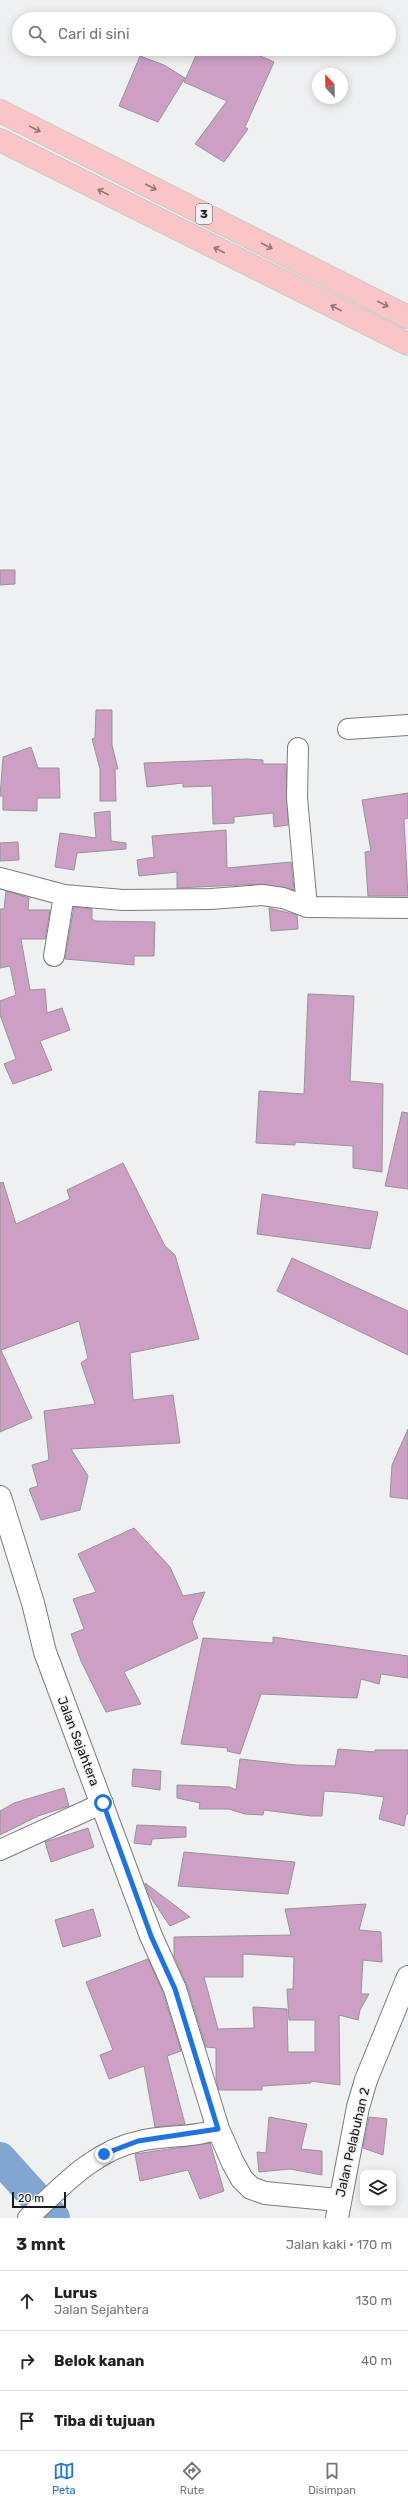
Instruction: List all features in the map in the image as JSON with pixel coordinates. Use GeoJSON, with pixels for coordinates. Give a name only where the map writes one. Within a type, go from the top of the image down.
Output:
{"type":"FeatureCollection","features":[{"type":"Feature","properties":{"kind":"main road","name":"3"},"geometry":{"type":"LineString","coordinates":[[0,111],[408,317]]}},
{"type":"Feature","properties":{"kind":"main road","name":"3"},"geometry":{"type":"LineString","coordinates":[[0,140],[408,344]]}},
{"type":"Feature","properties":{"kind":"street"},"geometry":{"type":"LineString","coordinates":[[348,729],[408,725]]}},
{"type":"Feature","properties":{"kind":"street"},"geometry":{"type":"LineString","coordinates":[[298,748],[297,798],[307,907]]}},
{"type":"Feature","properties":{"kind":"street"},"geometry":{"type":"LineString","coordinates":[[0,878],[64,895],[123,900],[273,895],[307,907],[408,908]]}},
{"type":"Feature","properties":{"kind":"street"},"geometry":{"type":"LineString","coordinates":[[54,956],[64,895]]}},
{"type":"Feature","properties":{"kind":"street","name":"Jalan Sejahtera"},"geometry":{"type":"LineString","coordinates":[[0,1497],[33,1603],[46,1652],[151,1936],[175,1989],[218,2129],[232,2163],[242,2179],[251,2188],[265,2194],[338,2209]]}},
{"type":"Feature","properties":{"kind":"street"},"geometry":{"type":"LineString","coordinates":[[0,1850],[103,1803]]}},
{"type":"Feature","properties":{"kind":"street","name":"Jalan Pelabuhan 2"},"geometry":{"type":"LineString","coordinates":[[338,2209],[364,2087],[408,1977]]}},
{"type":"Feature","properties":{"kind":"street"},"geometry":{"type":"LineString","coordinates":[[28,2218],[76,2173],[104,2154],[138,2141],[218,2129]]}},
{"type":"Feature","properties":{"kind":"building"},"geometry":{"type":"Polygon","coordinates":[[[140,56],[164,65],[185,78],[158,122],[119,106],[140,56]]]}},
{"type":"Feature","properties":{"kind":"building"},"geometry":{"type":"Polygon","coordinates":[[[196,56],[261,56],[274,62],[245,127],[248,129],[224,162],[195,144],[227,101],[184,82],[196,56]]]}},
{"type":"Feature","properties":{"kind":"building"},"geometry":{"type":"Polygon","coordinates":[[[0,570],[15,570],[15,584],[0,585],[0,570]]]}},
{"type":"Feature","properties":{"kind":"building"},"geometry":{"type":"Polygon","coordinates":[[[96,710],[112,710],[112,745],[118,769],[115,769],[116,801],[100,801],[100,769],[92,739],[95,738],[96,710]]]}},
{"type":"Feature","properties":{"kind":"building"},"geometry":{"type":"Polygon","coordinates":[[[31,747],[38,768],[59,768],[60,798],[37,798],[37,811],[3,810],[3,796],[0,796],[3,757],[31,747]]]}},
{"type":"Feature","properties":{"kind":"building"},"geometry":{"type":"Polygon","coordinates":[[[247,759],[263,760],[263,764],[286,764],[288,825],[274,827],[273,813],[234,817],[234,823],[213,824],[212,786],[183,787],[183,783],[147,787],[144,763],[247,759]]]}},
{"type":"Feature","properties":{"kind":"building"},"geometry":{"type":"Polygon","coordinates":[[[408,793],[408,818],[404,819],[408,896],[368,896],[365,852],[371,851],[362,800],[408,793]]]}},
{"type":"Feature","properties":{"kind":"building"},"geometry":{"type":"Polygon","coordinates":[[[110,811],[111,841],[126,843],[126,849],[77,853],[74,870],[55,867],[60,833],[96,838],[94,813],[110,811]]]}},
{"type":"Feature","properties":{"kind":"building"},"geometry":{"type":"Polygon","coordinates":[[[226,830],[227,868],[291,862],[294,890],[261,884],[177,888],[177,872],[139,876],[137,860],[154,857],[152,836],[226,830]]]}},
{"type":"Feature","properties":{"kind":"building"},"geometry":{"type":"Polygon","coordinates":[[[18,842],[19,860],[0,861],[0,843],[18,842]]]}},
{"type":"Feature","properties":{"kind":"building"},"geometry":{"type":"Polygon","coordinates":[[[6,891],[29,898],[28,910],[50,910],[45,939],[21,939],[30,990],[45,989],[47,1013],[62,1008],[70,1030],[40,1041],[52,1070],[13,1084],[4,1064],[16,1059],[0,1015],[0,1001],[16,995],[10,966],[0,968],[0,909],[4,909],[6,891]]]}},
{"type":"Feature","properties":{"kind":"building"},"geometry":{"type":"Polygon","coordinates":[[[74,907],[92,909],[92,919],[95,921],[155,922],[154,956],[134,956],[134,965],[65,959],[74,907]]]}},
{"type":"Feature","properties":{"kind":"building"},"geometry":{"type":"Polygon","coordinates":[[[269,908],[297,915],[298,929],[271,931],[269,908]]]}},
{"type":"Feature","properties":{"kind":"building"},"geometry":{"type":"Polygon","coordinates":[[[308,994],[354,996],[350,1081],[383,1084],[382,1172],[353,1168],[353,1146],[295,1142],[295,1145],[256,1143],[259,1091],[304,1094],[308,994]]]}},
{"type":"Feature","properties":{"kind":"building"},"geometry":{"type":"Polygon","coordinates":[[[402,1112],[408,1113],[408,1189],[385,1186],[402,1112]]]}},
{"type":"Feature","properties":{"kind":"building"},"geometry":{"type":"Polygon","coordinates":[[[123,1163],[165,1246],[175,1255],[199,1339],[130,1353],[133,1400],[173,1395],[180,1443],[71,1449],[88,1476],[80,1510],[41,1520],[29,1489],[38,1486],[32,1465],[49,1460],[44,1411],[95,1404],[81,1363],[88,1358],[79,1321],[1,1350],[32,1418],[0,1432],[0,1183],[3,1182],[16,1224],[70,1199],[67,1190],[123,1163]]]}},
{"type":"Feature","properties":{"kind":"building"},"geometry":{"type":"Polygon","coordinates":[[[262,1194],[378,1212],[370,1249],[257,1234],[262,1194]]]}},
{"type":"Feature","properties":{"kind":"building"},"geometry":{"type":"Polygon","coordinates":[[[292,1258],[408,1311],[408,1355],[277,1291],[292,1258]]]}},
{"type":"Feature","properties":{"kind":"building"},"geometry":{"type":"Polygon","coordinates":[[[408,1429],[408,1499],[390,1497],[392,1465],[408,1429]]]}},
{"type":"Feature","properties":{"kind":"building"},"geometry":{"type":"Polygon","coordinates":[[[134,1528],[170,1567],[183,1596],[205,1592],[192,1622],[198,1638],[124,1672],[141,1704],[106,1712],[81,1661],[71,1634],[84,1629],[73,1599],[96,1592],[78,1554],[134,1528]]]}},
{"type":"Feature","properties":{"kind":"building"},"geometry":{"type":"Polygon","coordinates":[[[273,1637],[408,1656],[408,1678],[381,1674],[379,1684],[361,1679],[357,1698],[261,1694],[240,1754],[227,1751],[228,1748],[181,1744],[203,1638],[273,1643],[273,1637]]]}},
{"type":"Feature","properties":{"kind":"building"},"geometry":{"type":"Polygon","coordinates":[[[338,1749],[375,1752],[375,1750],[408,1750],[408,1814],[406,1814],[404,1826],[379,1819],[384,1797],[353,1793],[324,1791],[322,1816],[264,1810],[263,1815],[245,1814],[229,1809],[199,1809],[200,1803],[177,1798],[177,1785],[230,1787],[236,1790],[240,1759],[296,1765],[335,1766],[338,1749]]]}},
{"type":"Feature","properties":{"kind":"building"},"geometry":{"type":"Polygon","coordinates":[[[133,1769],[161,1771],[160,1790],[132,1786],[133,1769]]]}},
{"type":"Feature","properties":{"kind":"building"},"geometry":{"type":"Polygon","coordinates":[[[64,1788],[69,1806],[38,1816],[0,1835],[0,1811],[14,1803],[64,1788]]]}},
{"type":"Feature","properties":{"kind":"building"},"geometry":{"type":"Polygon","coordinates":[[[137,1825],[186,1827],[186,1837],[152,1839],[151,1845],[134,1843],[137,1825]]]}},
{"type":"Feature","properties":{"kind":"building"},"geometry":{"type":"Polygon","coordinates":[[[88,1828],[94,1847],[51,1862],[45,1842],[88,1828]]]}},
{"type":"Feature","properties":{"kind":"building"},"geometry":{"type":"Polygon","coordinates":[[[184,1852],[295,1862],[288,1894],[178,1886],[184,1852]]]}},
{"type":"Feature","properties":{"kind":"building"},"geometry":{"type":"Polygon","coordinates":[[[145,1883],[190,1917],[170,1926],[149,1895],[145,1883]]]}},
{"type":"Feature","properties":{"kind":"building"},"geometry":{"type":"Polygon","coordinates":[[[366,1904],[359,1930],[381,1932],[382,1962],[363,1960],[361,1994],[369,1994],[360,2010],[358,2020],[339,2015],[340,2085],[311,2081],[311,2083],[262,2086],[262,2090],[219,2090],[216,2079],[216,2048],[206,2047],[187,1985],[174,1956],[174,1937],[291,1935],[285,1909],[366,1904]],[[243,1954],[243,1977],[204,1977],[218,2029],[254,2028],[253,2007],[287,2009],[288,2052],[315,2052],[315,2020],[289,2020],[287,1989],[293,1989],[294,1957],[243,1954]]]}},
{"type":"Feature","properties":{"kind":"building"},"geometry":{"type":"Polygon","coordinates":[[[93,1909],[101,1936],[63,1947],[55,1920],[93,1909]]]}},
{"type":"Feature","properties":{"kind":"building"},"geometry":{"type":"Polygon","coordinates":[[[148,1959],[163,1993],[181,2051],[167,2056],[185,2124],[155,2127],[144,2066],[109,2079],[100,2055],[113,2050],[86,1982],[148,1959]]]}},
{"type":"Feature","properties":{"kind":"building"},"geometry":{"type":"Polygon","coordinates":[[[269,2117],[307,2124],[301,2149],[322,2151],[322,2175],[290,2169],[259,2172],[257,2152],[266,2153],[269,2117]]]}},
{"type":"Feature","properties":{"kind":"building"},"geometry":{"type":"Polygon","coordinates":[[[369,2117],[387,2119],[383,2155],[363,2148],[369,2117]]]}},
{"type":"Feature","properties":{"kind":"building"},"geometry":{"type":"Polygon","coordinates":[[[210,2143],[224,2191],[200,2199],[188,2170],[140,2181],[135,2154],[210,2143]]]}},
{"type":"Feature","properties":{"kind":"waterway"},"geometry":{"type":"LineString","coordinates":[[0,2158],[54,2218]]}},
{"type":"Feature","properties":{"kind":"route"},"geometry":{"type":"LineString","coordinates":[[103,1803],[151,1936],[175,1989],[218,2129],[211,2132],[138,2141],[104,2154]]}}]}
